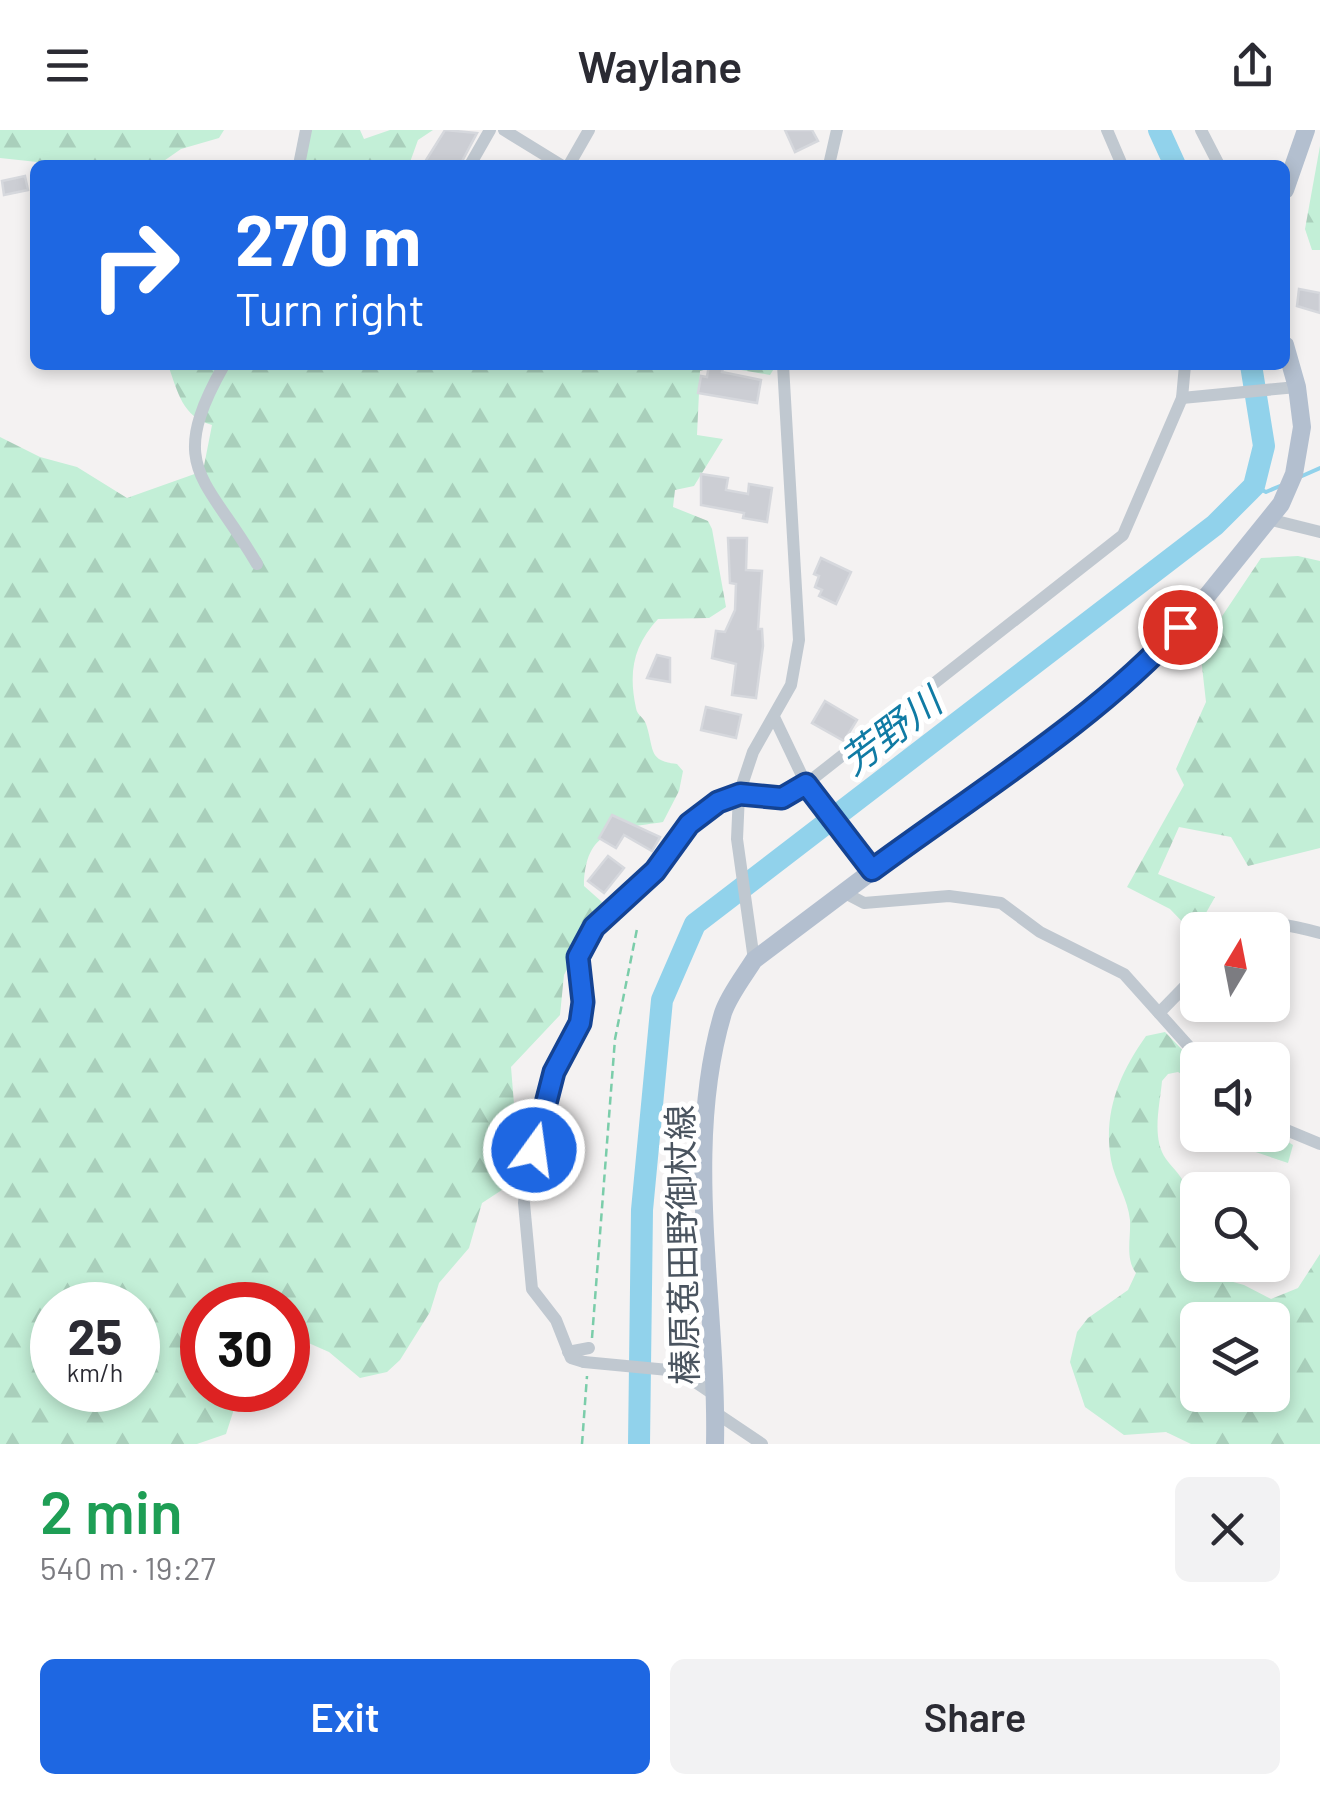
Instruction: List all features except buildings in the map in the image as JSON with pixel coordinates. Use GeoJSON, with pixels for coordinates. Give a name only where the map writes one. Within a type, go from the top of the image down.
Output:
{"type":"FeatureCollection","features":[{"type":"Feature","properties":{"kind":"main road"},"geometry":{"type":"LineString","coordinates":[[1290,176],[1306,130]]}},
{"type":"Feature","properties":{"kind":"main road","name":"榛原菟田野御杖線"},"geometry":{"type":"LineString","coordinates":[[715,1444],[706,1176],[708,1110],[724,1009],[754,956],[1158,652],[1280,504],[1300,453],[1288,370]]}},
{"type":"Feature","properties":{"kind":"street"},"geometry":{"type":"LineString","coordinates":[[300,160],[306,130]]}},
{"type":"Feature","properties":{"kind":"street"},"geometry":{"type":"LineString","coordinates":[[473,160],[490,130]]}},
{"type":"Feature","properties":{"kind":"street"},"geometry":{"type":"LineString","coordinates":[[504,130],[556,160]]}},
{"type":"Feature","properties":{"kind":"street"},"geometry":{"type":"LineString","coordinates":[[568,160],[589,130]]}},
{"type":"Feature","properties":{"kind":"street"},"geometry":{"type":"LineString","coordinates":[[831,160],[837,130]]}},
{"type":"Feature","properties":{"kind":"street"},"geometry":{"type":"LineString","coordinates":[[1107,130],[1120,160]]}},
{"type":"Feature","properties":{"kind":"street"},"geometry":{"type":"LineString","coordinates":[[1201,130],[1216,160]]}},
{"type":"Feature","properties":{"kind":"street"},"geometry":{"type":"LineString","coordinates":[[221,370],[202,408],[192,452],[202,482],[257,564]]}},
{"type":"Feature","properties":{"kind":"street"},"geometry":{"type":"LineString","coordinates":[[754,956],[737,839],[740,794],[754,752],[791,685],[799,640],[785,370]]}},
{"type":"Feature","properties":{"kind":"street"},"geometry":{"type":"LineString","coordinates":[[762,1444],[678,1372],[572,1358],[556,1320],[532,1288],[524,1203],[527,1171],[554,1072],[580,1023],[583,1002],[578,957],[594,927],[655,871],[681,832],[718,802],[740,794],[782,798],[811,789],[1123,536],[1182,398],[1185,370]]}},
{"type":"Feature","properties":{"kind":"street"},"geometry":{"type":"LineString","coordinates":[[1182,398],[1291,389]]}},
{"type":"Feature","properties":{"kind":"street"},"geometry":{"type":"LineString","coordinates":[[1268,519],[1320,532]]}},
{"type":"Feature","properties":{"kind":"street"},"geometry":{"type":"LineString","coordinates":[[775,718],[811,789],[869,866]]}},
{"type":"Feature","properties":{"kind":"street"},"geometry":{"type":"LineString","coordinates":[[842,892],[864,903],[949,896],[1002,903],[1040,932],[1124,974],[1185,1042]]}},
{"type":"Feature","properties":{"kind":"street"},"geometry":{"type":"LineString","coordinates":[[1290,926],[1320,933]]}},
{"type":"Feature","properties":{"kind":"street"},"geometry":{"type":"LineString","coordinates":[[1159,1013],[1180,991]]}},
{"type":"Feature","properties":{"kind":"street"},"geometry":{"type":"LineString","coordinates":[[1290,1132],[1320,1144]]}},
{"type":"Feature","properties":{"kind":"street"},"geometry":{"type":"LineString","coordinates":[[568,1352],[589,1348]]}},
{"type":"Feature","properties":{"kind":"path"},"geometry":{"type":"LineString","coordinates":[[582,1444],[615,1039],[637,930]]}},
{"type":"Feature","properties":{"kind":"green space"},"geometry":{"type":"Polygon","coordinates":[[[0,130],[224,130],[219,138],[181,149],[165,160],[0,158],[0,130]]]}},
{"type":"Feature","properties":{"kind":"green space"},"geometry":{"type":"Polygon","coordinates":[[[308,130],[360,130],[364,139],[390,130],[433,130],[418,140],[411,160],[302,160],[308,130]]]}},
{"type":"Feature","properties":{"kind":"green space"},"geometry":{"type":"Polygon","coordinates":[[[1320,146],[1320,250],[1312,250],[1305,229],[1320,146]]]}},
{"type":"Feature","properties":{"kind":"green space"},"geometry":{"type":"Polygon","coordinates":[[[170,370],[704,370],[700,371],[697,435],[723,439],[694,486],[675,490],[673,507],[708,521],[726,607],[709,618],[658,619],[638,649],[633,670],[637,711],[646,724],[657,757],[677,764],[683,771],[679,791],[663,822],[618,830],[597,843],[590,853],[584,886],[602,902],[564,975],[560,1015],[511,1067],[514,1104],[508,1186],[482,1203],[469,1248],[439,1283],[430,1312],[400,1360],[387,1372],[360,1378],[329,1352],[310,1344],[310,1282],[180,1282],[180,1412],[233,1412],[226,1434],[197,1444],[0,1444],[0,437],[40,457],[77,467],[127,498],[203,471],[212,425],[188,410],[170,370]]]}},
{"type":"Feature","properties":{"kind":"green space"},"geometry":{"type":"Polygon","coordinates":[[[741,370],[773,370],[770,375],[741,370]]]}},
{"type":"Feature","properties":{"kind":"green space"},"geometry":{"type":"Polygon","coordinates":[[[1298,556],[1320,561],[1320,848],[1248,866],[1231,837],[1179,827],[1158,874],[1215,897],[1206,912],[1180,912],[1180,919],[1170,909],[1127,887],[1184,785],[1176,769],[1206,702],[1200,649],[1261,558],[1298,556]]]}},
{"type":"Feature","properties":{"kind":"green space"},"geometry":{"type":"Polygon","coordinates":[[[1165,1032],[1180,1047],[1180,1073],[1168,1074],[1162,1081],[1158,1121],[1161,1151],[1180,1177],[1180,1282],[1233,1282],[1271,1299],[1298,1288],[1320,1254],[1320,1444],[1191,1444],[1166,1432],[1124,1435],[1085,1407],[1070,1362],[1077,1332],[1088,1318],[1128,1290],[1136,1273],[1130,1255],[1129,1212],[1115,1175],[1109,1143],[1111,1110],[1128,1065],[1146,1036],[1165,1032]]]}},
{"type":"Feature","properties":{"kind":"green space"},"geometry":{"type":"Polygon","coordinates":[[[1290,1143],[1293,1145],[1288,1163],[1256,1152],[1290,1152],[1290,1143]]]}},
{"type":"Feature","properties":{"kind":"waterway","name":"芳野川"},"geometry":{"type":"LineString","coordinates":[[1159,130],[1173,160]]}},
{"type":"Feature","properties":{"kind":"waterway","name":"芳野川"},"geometry":{"type":"LineString","coordinates":[[639,1444],[642,1210],[662,1000],[695,924],[1215,525],[1254,486],[1264,446],[1252,370]]}},
{"type":"Feature","properties":{"kind":"waterway"},"geometry":{"type":"LineString","coordinates":[[1302,476],[1320,468]]}},
{"type":"Feature","properties":{"kind":"waterway"},"geometry":{"type":"LineString","coordinates":[[1254,486],[1266,492],[1280,486]]}},
{"type":"Feature","properties":{"kind":"route"},"geometry":{"type":"LineString","coordinates":[[534,1150],[554,1072],[580,1023],[583,1002],[578,957],[582,945],[594,927],[655,871],[673,840],[689,824],[718,802],[740,794],[782,798],[806,784],[872,870],[1074,720],[1158,652],[1180,627]]}}]}
